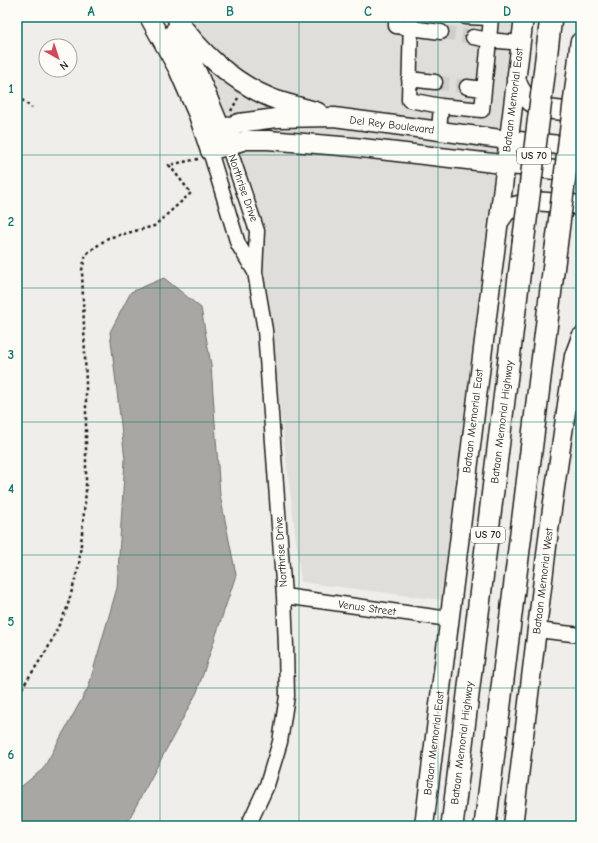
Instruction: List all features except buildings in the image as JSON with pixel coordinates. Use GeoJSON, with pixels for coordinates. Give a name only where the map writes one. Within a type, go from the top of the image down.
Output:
{"type":"FeatureCollection","features":[{"type":"Feature","properties":{"kind":"highway","name":"Bataan Memorial Highway"},"geometry":{"type":"LineString","coordinates":[[452,826],[551,17]]}},
{"type":"Feature","properties":{"kind":"highway","name":"US 70"},"geometry":{"type":"LineString","coordinates":[[485,826],[581,43]]}},
{"type":"Feature","properties":{"kind":"main road"},"geometry":{"type":"LineString","coordinates":[[149,17],[178,70],[198,115],[209,147]]}},
{"type":"Feature","properties":{"kind":"main road"},"geometry":{"type":"LineString","coordinates":[[170,17],[198,74],[225,137]]}},
{"type":"Feature","properties":{"kind":"main road"},"geometry":{"type":"LineString","coordinates":[[176,17],[185,32],[210,58],[237,80],[271,98],[334,117]]}},
{"type":"Feature","properties":{"kind":"main road","name":"Bataan Memorial East"},"geometry":{"type":"LineString","coordinates":[[424,826],[524,17]]}},
{"type":"Feature","properties":{"kind":"main road"},"geometry":{"type":"LineString","coordinates":[[516,79],[524,96],[536,106],[581,112]]}},
{"type":"Feature","properties":{"kind":"main road","name":"Del Rey Boulevard"},"geometry":{"type":"LineString","coordinates":[[209,147],[225,137],[239,123],[276,118],[334,117],[508,140],[581,147]]}},
{"type":"Feature","properties":{"kind":"main road"},"geometry":{"type":"LineString","coordinates":[[354,147],[360,120]]}},
{"type":"Feature","properties":{"kind":"main road","name":"Del Rey Boulevard"},"geometry":{"type":"LineString","coordinates":[[225,137],[246,140],[268,140],[354,147],[581,173]]}},
{"type":"Feature","properties":{"kind":"main road"},"geometry":{"type":"LineString","coordinates":[[499,222],[506,212],[515,206],[534,201],[573,204],[581,208]]}},
{"type":"Feature","properties":{"kind":"main road","name":"Bataan Memorial West"},"geometry":{"type":"LineString","coordinates":[[513,826],[549,530],[574,356],[581,337]]}},
{"type":"Feature","properties":{"kind":"street"},"geometry":{"type":"LineString","coordinates":[[396,17],[396,26],[411,22],[441,32]]}},
{"type":"Feature","properties":{"kind":"street"},"geometry":{"type":"LineString","coordinates":[[411,22],[409,100],[441,106],[482,110],[492,18],[466,17]]}},
{"type":"Feature","properties":{"kind":"street"},"geometry":{"type":"LineString","coordinates":[[473,37],[521,43]]}},
{"type":"Feature","properties":{"kind":"street"},"geometry":{"type":"LineString","coordinates":[[410,79],[435,82]]}},
{"type":"Feature","properties":{"kind":"street"},"geometry":{"type":"LineString","coordinates":[[467,86],[484,89]]}},
{"type":"Feature","properties":{"kind":"street"},"geometry":{"type":"LineString","coordinates":[[439,131],[441,106]]}},
{"type":"Feature","properties":{"kind":"street","name":"Northrise Drive"},"geometry":{"type":"LineString","coordinates":[[225,137],[257,231],[255,272],[264,330],[284,596],[287,696],[280,742],[267,785],[248,826]]}},
{"type":"Feature","properties":{"kind":"street","name":"Northrise Drive"},"geometry":{"type":"LineString","coordinates":[[209,147],[238,244],[255,272]]}},
{"type":"Feature","properties":{"kind":"street","name":"Venus Street"},"geometry":{"type":"LineString","coordinates":[[284,596],[450,619]]}},
{"type":"Feature","properties":{"kind":"street"},"geometry":{"type":"LineString","coordinates":[[538,630],[581,635]]}},
{"type":"Feature","properties":{"kind":"path"},"geometry":{"type":"LineString","coordinates":[[230,111],[240,94]]}},
{"type":"Feature","properties":{"kind":"path"},"geometry":{"type":"LineString","coordinates":[[17,96],[32,108]]}},
{"type":"Feature","properties":{"kind":"path"},"geometry":{"type":"LineString","coordinates":[[17,692],[22,688],[48,648],[67,608],[79,565],[86,491],[86,384],[82,270],[86,254],[108,238],[154,226],[191,193],[169,165],[209,147]]}},
{"type":"Feature","properties":{"kind":"shaded area"},"geometry":{"type":"Polygon","coordinates":[[[175,17],[513,17],[441,600],[301,582],[254,191],[175,17]]]}},
{"type":"Feature","properties":{"kind":"shaded area"},"geometry":{"type":"Polygon","coordinates":[[[164,278],[201,308],[211,365],[220,495],[236,575],[197,692],[129,819],[120,826],[17,826],[17,790],[43,769],[88,688],[117,588],[125,459],[110,332],[131,292],[164,278]]]}},
{"type":"Feature","properties":{"kind":"tunnel"},"geometry":{"type":"LineString","coordinates":[[441,32],[473,37]]}},
{"type":"Feature","properties":{"kind":"tunnel"},"geometry":{"type":"LineString","coordinates":[[435,82],[467,87]]}}]}
